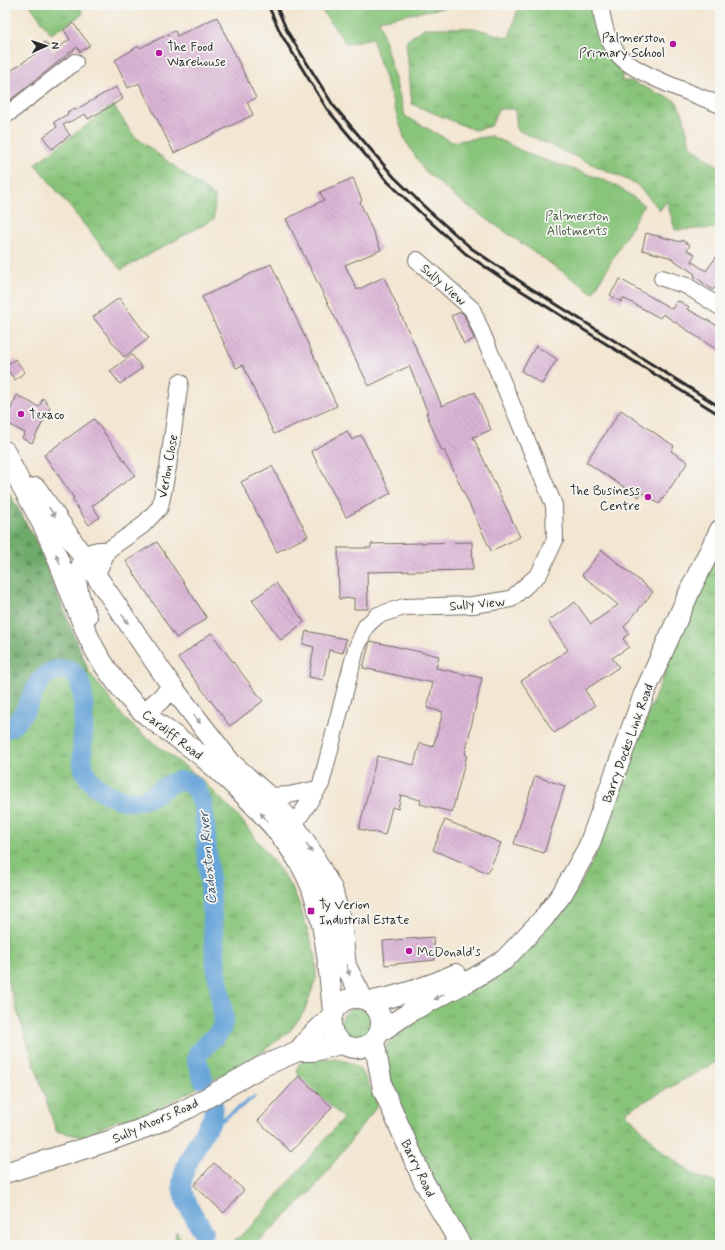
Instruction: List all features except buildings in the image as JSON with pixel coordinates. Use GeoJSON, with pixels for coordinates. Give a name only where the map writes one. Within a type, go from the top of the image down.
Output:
{"type":"FeatureCollection","features":[{"type":"Feature","properties":{"kind":"main road","name":"Cardiff Road"},"geometry":{"type":"LineString","coordinates":[[5,446],[20,464],[173,688],[231,763],[268,796],[294,824],[332,888],[341,922],[346,966],[366,1000]]}},
{"type":"Feature","properties":{"kind":"main road","name":"Cardiff Road"},"geometry":{"type":"LineString","coordinates":[[5,451],[12,468],[34,506],[50,539],[92,646],[116,681],[145,713],[203,757],[231,782],[267,820],[296,858],[311,886],[318,910],[327,956],[333,1014]]}},
{"type":"Feature","properties":{"kind":"main road","name":"Barry Docks Link Road"},"geometry":{"type":"LineString","coordinates":[[377,1036],[413,1010],[493,968],[504,960],[517,944],[532,932],[558,899],[588,848],[644,694],[693,584],[720,530]]}},
{"type":"Feature","properties":{"kind":"main road"},"geometry":{"type":"LineString","coordinates":[[145,713],[173,688]]}},
{"type":"Feature","properties":{"kind":"main road","name":"Barry Docks Link Road"},"geometry":{"type":"LineString","coordinates":[[366,1000],[406,993],[433,984],[468,968],[497,951],[517,944]]}},
{"type":"Feature","properties":{"kind":"main road"},"geometry":{"type":"LineString","coordinates":[[345,1000],[366,1000],[378,1011],[381,1018],[377,1036],[365,1047],[347,1046],[332,1032],[333,1014],[345,1000]]}},
{"type":"Feature","properties":{"kind":"main road","name":"Sully Moors Road"},"geometry":{"type":"LineString","coordinates":[[5,1173],[109,1141],[152,1125],[189,1108],[248,1074],[298,1051],[333,1014]]}},
{"type":"Feature","properties":{"kind":"main road","name":"Barry Road"},"geometry":{"type":"LineString","coordinates":[[377,1036],[383,1089]]}},
{"type":"Feature","properties":{"kind":"main road","name":"Sully Moors Road"},"geometry":{"type":"LineString","coordinates":[[298,1051],[314,1051],[347,1046]]}},
{"type":"Feature","properties":{"kind":"main road","name":"Barry Road"},"geometry":{"type":"LineString","coordinates":[[347,1046],[383,1089],[424,1182],[460,1245]]}},
{"type":"Feature","properties":{"kind":"street"},"geometry":{"type":"LineString","coordinates":[[601,5],[602,17],[608,38],[618,56],[639,70],[720,105]]}},
{"type":"Feature","properties":{"kind":"street"},"geometry":{"type":"LineString","coordinates":[[5,116],[75,62]]}},
{"type":"Feature","properties":{"kind":"street","name":"Sully View"},"geometry":{"type":"LineString","coordinates":[[286,844],[288,832],[321,784],[356,649],[366,626],[378,615],[404,607],[473,605],[512,599],[539,574],[555,540],[554,505],[472,309],[417,260]]}},
{"type":"Feature","properties":{"kind":"street"},"geometry":{"type":"LineString","coordinates":[[662,278],[687,286],[720,307]]}},
{"type":"Feature","properties":{"kind":"street","name":"Verlon Close"},"geometry":{"type":"LineString","coordinates":[[83,557],[97,549],[108,550],[142,526],[160,507],[180,382]]}},
{"type":"Feature","properties":{"kind":"street"},"geometry":{"type":"LineString","coordinates":[[96,576],[108,550]]}},
{"type":"Feature","properties":{"kind":"street"},"geometry":{"type":"LineString","coordinates":[[83,557],[77,572],[79,582],[88,613],[107,653],[116,681]]}},
{"type":"Feature","properties":{"kind":"street"},"geometry":{"type":"LineString","coordinates":[[268,796],[289,795],[317,789]]}},
{"type":"Feature","properties":{"kind":"green space"},"geometry":{"type":"Polygon","coordinates":[[[30,5],[79,5],[83,14],[51,34],[30,5]]]}},
{"type":"Feature","properties":{"kind":"green space","name":"Palmerston Allotments"},"geometry":{"type":"Polygon","coordinates":[[[318,5],[458,5],[379,20],[405,116],[452,142],[491,136],[535,157],[596,177],[619,187],[644,205],[593,293],[458,199],[424,170],[405,140],[372,38],[346,44],[318,5]]]}},
{"type":"Feature","properties":{"kind":"green space"},"geometry":{"type":"Polygon","coordinates":[[[519,5],[594,5],[597,26],[602,41],[610,54],[624,70],[621,81],[630,81],[676,101],[683,115],[690,145],[707,159],[720,167],[720,228],[675,230],[667,201],[660,210],[636,184],[517,130],[515,109],[499,109],[491,126],[474,130],[412,104],[406,41],[424,28],[474,28],[509,38],[519,5]]]}},
{"type":"Feature","properties":{"kind":"green space"},"geometry":{"type":"Polygon","coordinates":[[[113,105],[134,136],[215,197],[214,219],[121,270],[35,164],[113,105]]]}},
{"type":"Feature","properties":{"kind":"green space"},"geometry":{"type":"Polygon","coordinates":[[[5,485],[36,541],[89,672],[61,669],[48,674],[41,680],[21,716],[14,724],[5,729],[5,485]]]}},
{"type":"Feature","properties":{"kind":"green space"},"geometry":{"type":"Polygon","coordinates":[[[720,547],[720,1060],[625,1112],[665,1154],[699,1177],[720,1184],[720,1245],[468,1245],[430,1181],[387,1075],[385,1050],[390,1039],[395,1034],[556,918],[579,887],[597,852],[644,724],[688,615],[720,547]]]}},
{"type":"Feature","properties":{"kind":"green space"},"geometry":{"type":"Polygon","coordinates":[[[57,670],[89,672],[125,719],[147,738],[199,777],[239,817],[286,878],[297,898],[316,957],[316,979],[304,1012],[291,1030],[250,1061],[145,1115],[116,1121],[82,1137],[56,1131],[5,973],[5,729],[14,724],[21,717],[39,683],[57,670]]]}},
{"type":"Feature","properties":{"kind":"green space"},"geometry":{"type":"Polygon","coordinates":[[[357,1008],[366,1011],[370,1015],[373,1024],[370,1033],[366,1037],[357,1040],[348,1037],[344,1033],[341,1024],[344,1015],[348,1011],[357,1008]]]}},
{"type":"Feature","properties":{"kind":"green space"},"geometry":{"type":"Polygon","coordinates":[[[316,1058],[342,1060],[358,1067],[363,1073],[378,1105],[312,1191],[255,1245],[229,1245],[251,1227],[343,1118],[299,1076],[298,1068],[301,1062],[316,1058]]]}},
{"type":"Feature","properties":{"kind":"green space"},"geometry":{"type":"Polygon","coordinates":[[[176,1231],[184,1245],[175,1245],[176,1231]]]}},
{"type":"Feature","properties":{"kind":"waterway","name":"Cadoxton River"},"geometry":{"type":"LineString","coordinates":[[5,729],[14,724],[21,716],[41,680],[48,674],[57,670],[70,671],[78,679],[82,692],[84,709],[82,758],[84,769],[86,774],[96,786],[114,797],[130,801],[147,798],[170,784],[178,781],[190,783],[198,792],[204,812],[216,965],[224,1020],[221,1030],[198,1053],[197,1061],[203,1079]]}},
{"type":"Feature","properties":{"kind":"waterway"},"geometry":{"type":"LineString","coordinates":[[204,1133],[254,1097]]}},
{"type":"Feature","properties":{"kind":"waterway","name":"Cadoxton River"},"geometry":{"type":"LineString","coordinates":[[204,1232],[187,1203],[183,1192],[182,1182],[184,1172],[189,1161],[212,1119],[213,1104]]}},
{"type":"Feature","properties":{"kind":"railway"},"geometry":{"type":"LineString","coordinates":[[268,5],[281,34],[327,109],[388,182],[425,217],[466,254],[520,290],[720,415]]}},
{"type":"Feature","properties":{"kind":"railway"},"geometry":{"type":"LineString","coordinates":[[276,5],[287,31],[333,105],[394,177],[428,210],[471,248],[524,284],[720,407]]}},
{"type":"Feature","properties":{"kind":"place","name":"Palmerston Primary School"},"geometry":{"type":"Point","coordinates":[673,44]}},
{"type":"Feature","properties":{"kind":"place","name":"The Food Warehouse"},"geometry":{"type":"Point","coordinates":[159,53]}},
{"type":"Feature","properties":{"kind":"place","name":"Texaco"},"geometry":{"type":"Point","coordinates":[21,414]}},
{"type":"Feature","properties":{"kind":"place","name":"The Business Centre"},"geometry":{"type":"Point","coordinates":[648,497]}},
{"type":"Feature","properties":{"kind":"place","name":"Ty Verion Industrial Estate"},"geometry":{"type":"Point","coordinates":[311,911]}},
{"type":"Feature","properties":{"kind":"place","name":"McDonald's"},"geometry":{"type":"Point","coordinates":[409,951]}}]}
